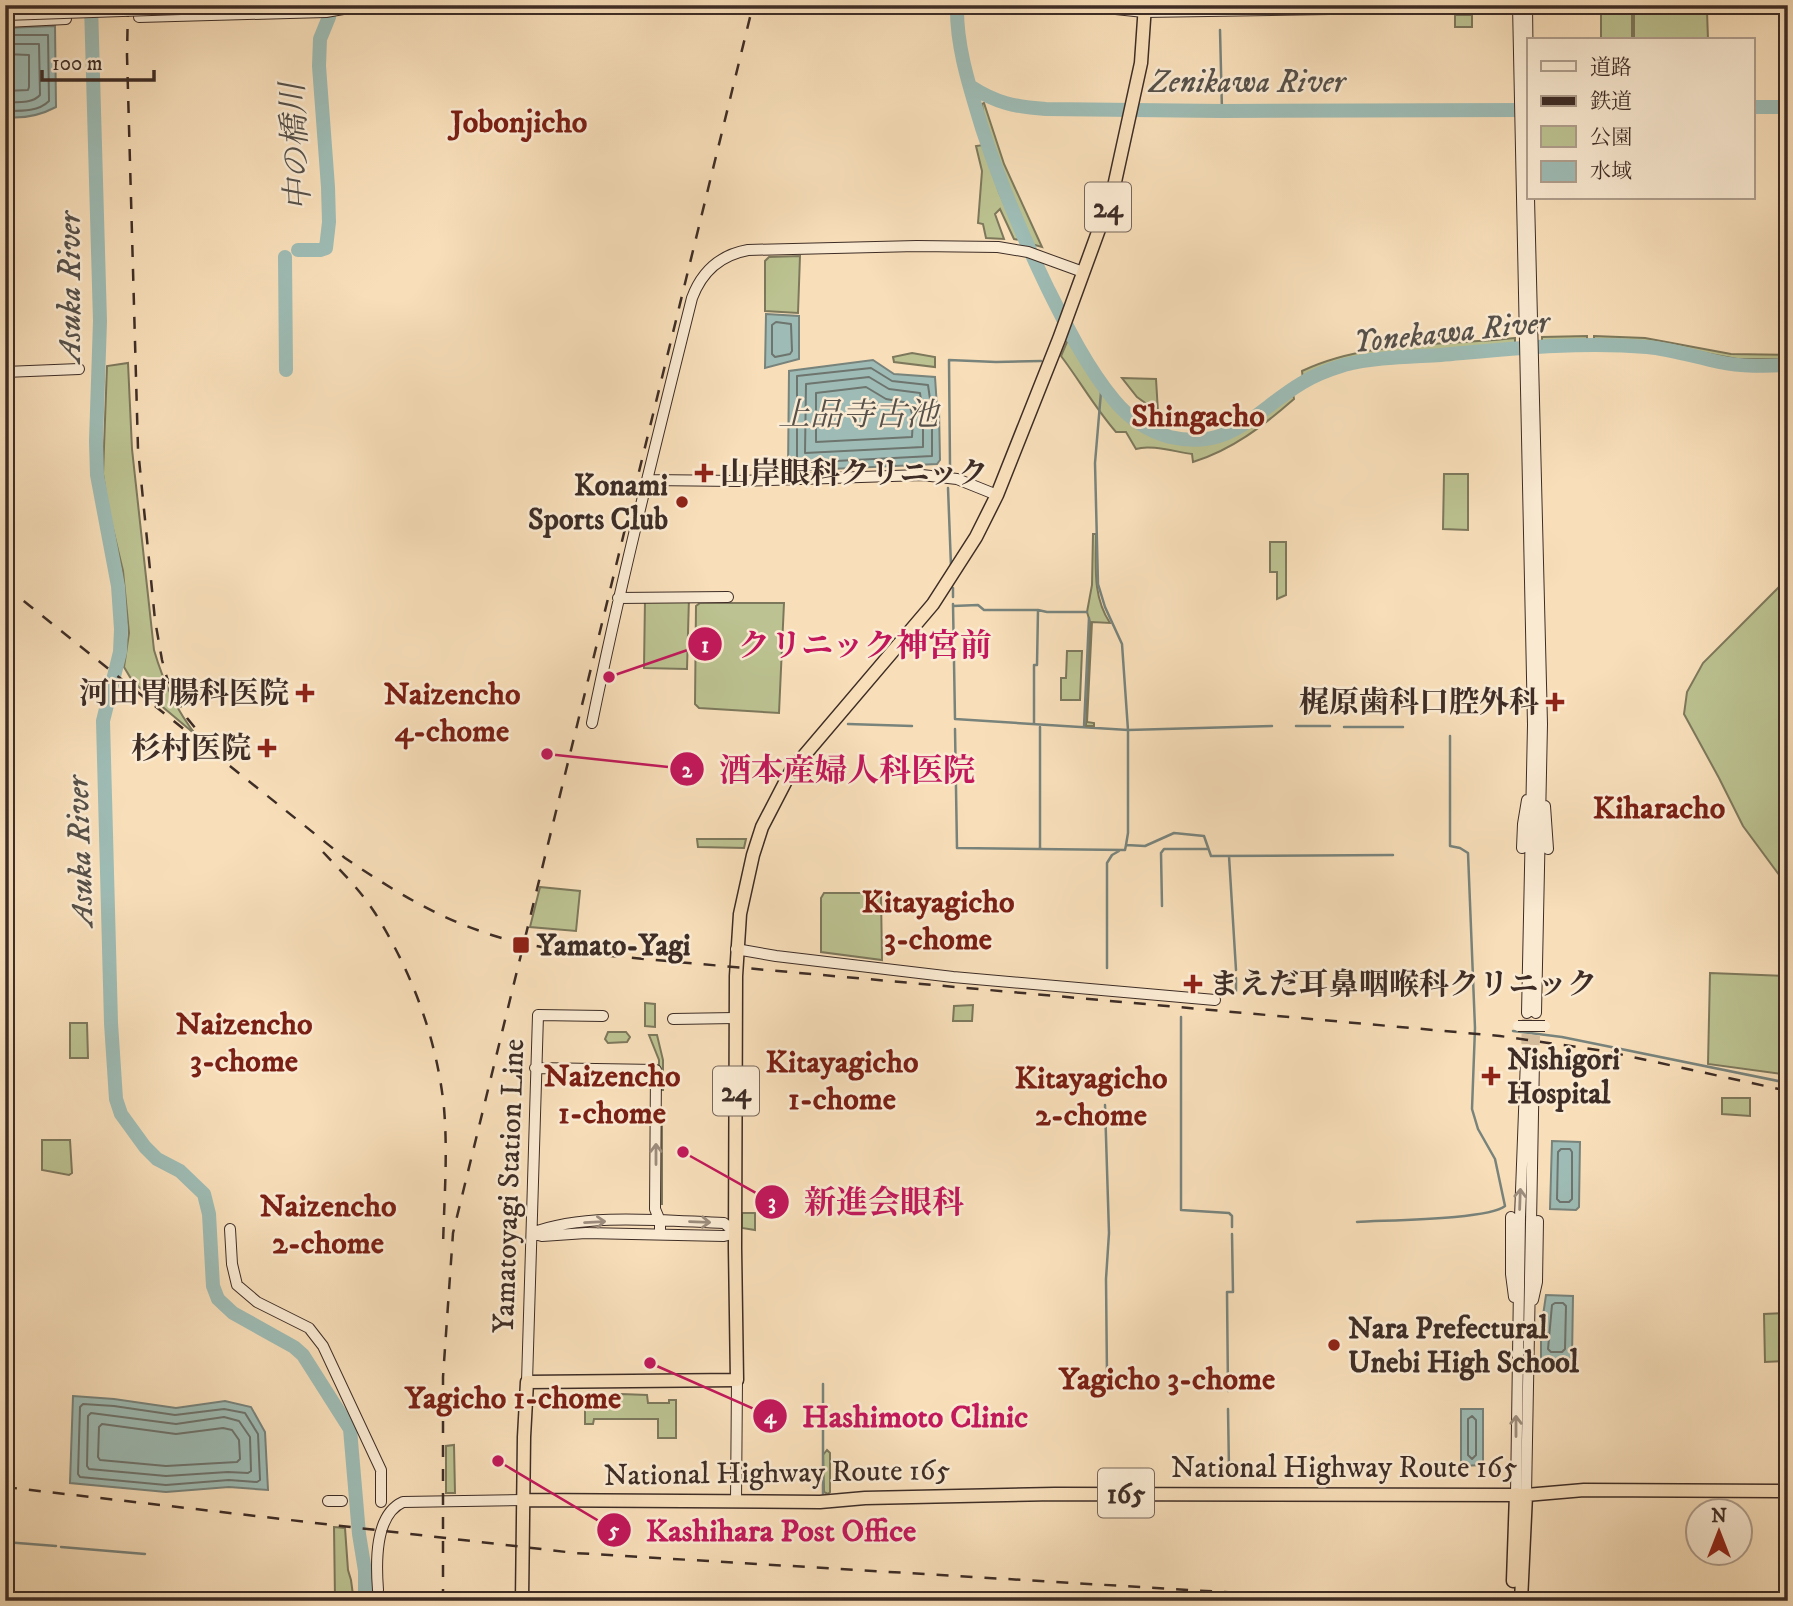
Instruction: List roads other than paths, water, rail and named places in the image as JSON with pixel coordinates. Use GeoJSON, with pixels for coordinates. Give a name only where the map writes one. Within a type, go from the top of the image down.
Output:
{"type":"FeatureCollection","features":[{"type":"Feature","properties":{"kind":"highway","name":"24"},"geometry":{"type":"LineString","coordinates":[[737,1380],[736,949],[740,914],[753,855],[777,794],[809,747],[933,604],[976,537],[997,495],[1059,340],[1113,191],[1141,63],[1144,8]]}},
{"type":"Feature","properties":{"kind":"highway"},"geometry":{"type":"LineString","coordinates":[[522,1601],[527,1382],[737,1380]]}},
{"type":"Feature","properties":{"kind":"highway","name":"National Highway Route 165"},"geometry":{"type":"LineString","coordinates":[[523,1500],[820,1502],[865,1498],[1055,1493],[1521,1494],[1584,1490],[1788,1491]]}},
{"type":"Feature","properties":{"kind":"highway"},"geometry":{"type":"LineString","coordinates":[[1513,1601],[1521,1494]]}},
{"type":"Feature","properties":{"kind":"highway"},"geometry":{"type":"LineString","coordinates":[[1521,1494],[1525,1549],[1521,1601]]}},
{"type":"Feature","properties":{"kind":"street"},"geometry":{"type":"LineString","coordinates":[[5,6],[18,5]]}},
{"type":"Feature","properties":{"kind":"street"},"geometry":{"type":"LineString","coordinates":[[5,15],[314,5]]}},
{"type":"Feature","properties":{"kind":"street"},"geometry":{"type":"LineString","coordinates":[[139,17],[326,12],[366,5]]}},
{"type":"Feature","properties":{"kind":"street"},"geometry":{"type":"LineString","coordinates":[[1078,5],[1144,8],[1572,5]]}},
{"type":"Feature","properties":{"kind":"street"},"geometry":{"type":"LineString","coordinates":[[66,8],[112,6]]}},
{"type":"Feature","properties":{"kind":"street"},"geometry":{"type":"LineString","coordinates":[[1522,6],[1528,337],[1540,593],[1532,1013]]}},
{"type":"Feature","properties":{"kind":"street"},"geometry":{"type":"LineString","coordinates":[[5,22],[66,19]]}},
{"type":"Feature","properties":{"kind":"street"},"geometry":{"type":"LineString","coordinates":[[1523,117],[1527,152]]}},
{"type":"Feature","properties":{"kind":"street"},"geometry":{"type":"LineString","coordinates":[[1528,337],[1529,200]]}},
{"type":"Feature","properties":{"kind":"street"},"geometry":{"type":"LineString","coordinates":[[592,723],[618,598],[692,298],[700,280],[720,260],[748,250],[975,246],[1017,249],[1083,272]]}},
{"type":"Feature","properties":{"kind":"street"},"geometry":{"type":"LineString","coordinates":[[5,372],[79,369]]}},
{"type":"Feature","properties":{"kind":"street"},"geometry":{"type":"LineString","coordinates":[[649,480],[730,481],[922,475],[957,479],[997,495]]}},
{"type":"Feature","properties":{"kind":"street"},"geometry":{"type":"LineString","coordinates":[[618,598],[728,597]]}},
{"type":"Feature","properties":{"kind":"street"},"geometry":{"type":"LineString","coordinates":[[1522,848],[1522,824],[1536,775]]}},
{"type":"Feature","properties":{"kind":"street"},"geometry":{"type":"LineString","coordinates":[[1536,775],[1548,824],[1548,849]]}},
{"type":"Feature","properties":{"kind":"street"},"geometry":{"type":"LineString","coordinates":[[736,949],[776,957],[953,976],[1214,1000]]}},
{"type":"Feature","properties":{"kind":"street","name":"Yamatoyagi Station Line"},"geometry":{"type":"LineString","coordinates":[[527,1382],[538,1015],[603,1016]]}},
{"type":"Feature","properties":{"kind":"street"},"geometry":{"type":"LineString","coordinates":[[673,1019],[735,1018]]}},
{"type":"Feature","properties":{"kind":"street"},"geometry":{"type":"LineString","coordinates":[[1518,1026],[1545,1026]]}},
{"type":"Feature","properties":{"kind":"street"},"geometry":{"type":"LineString","coordinates":[[1530,1060],[1527,1339],[1521,1494],[1518,1329],[1520,1217],[1530,1060]]}},
{"type":"Feature","properties":{"kind":"street"},"geometry":{"type":"LineString","coordinates":[[536,1068],[656,1070],[655,1209],[660,1221],[660,1234]]}},
{"type":"Feature","properties":{"kind":"street"},"geometry":{"type":"LineString","coordinates":[[1511,1217],[1511,1275],[1518,1329]]}},
{"type":"Feature","properties":{"kind":"street"},"geometry":{"type":"LineString","coordinates":[[532,1233],[591,1221],[660,1221],[724,1223],[736,1233]]}},
{"type":"Feature","properties":{"kind":"street"},"geometry":{"type":"LineString","coordinates":[[1527,1339],[1536,1282],[1538,1221]]}},
{"type":"Feature","properties":{"kind":"street"},"geometry":{"type":"LineString","coordinates":[[230,1229],[232,1264],[237,1285],[257,1302],[309,1328],[323,1346],[381,1470],[381,1502]]}},
{"type":"Feature","properties":{"kind":"street"},"geometry":{"type":"LineString","coordinates":[[532,1233],[542,1236],[586,1233],[724,1236],[736,1233]]}},
{"type":"Feature","properties":{"kind":"street"},"geometry":{"type":"LineString","coordinates":[[736,1502],[737,1380]]}},
{"type":"Feature","properties":{"kind":"street"},"geometry":{"type":"LineString","coordinates":[[378,1590],[376,1560],[384,1522],[394,1506],[402,1502],[523,1500]]}},
{"type":"Feature","properties":{"kind":"street"},"geometry":{"type":"LineString","coordinates":[[328,1502],[342,1501]]}},
{"type":"Feature","properties":{"kind":"street"},"geometry":{"type":"LineString","coordinates":[[369,1501],[394,1506]]}},
{"type":"Feature","properties":{"kind":"water"},"geometry":{"type":"Polygon","coordinates":[[[55,26],[56,107],[31,116],[5,117],[5,28],[55,26]]]}},
{"type":"Feature","properties":{"kind":"water"},"geometry":{"type":"Polygon","coordinates":[[[766,314],[799,316],[799,359],[765,368],[766,314]]]}},
{"type":"Feature","properties":{"kind":"water","name":"上品寺古池"},"geometry":{"type":"Polygon","coordinates":[[[873,360],[894,374],[935,377],[939,410],[940,460],[937,464],[788,471],[789,371],[873,360]]]}},
{"type":"Feature","properties":{"kind":"water"},"geometry":{"type":"Polygon","coordinates":[[[1552,1141],[1580,1142],[1579,1207],[1576,1210],[1550,1209],[1552,1141]]]}},
{"type":"Feature","properties":{"kind":"water"},"geometry":{"type":"Polygon","coordinates":[[[1546,1295],[1573,1296],[1572,1358],[1541,1359],[1541,1329],[1546,1295]]]}},
{"type":"Feature","properties":{"kind":"water"},"geometry":{"type":"Polygon","coordinates":[[[73,1396],[176,1408],[225,1401],[251,1407],[265,1432],[268,1490],[229,1487],[166,1492],[70,1483],[73,1396]]]}},
{"type":"Feature","properties":{"kind":"water"},"geometry":{"type":"Polygon","coordinates":[[[1461,1409],[1483,1409],[1483,1465],[1461,1466],[1461,1409]]]}},
{"type":"Feature","properties":{"kind":"waterway","name":"Asuka River"},"geometry":{"type":"LineString","coordinates":[[91,5],[100,321],[97,475],[118,586],[121,629],[120,652],[103,721],[111,1023],[116,1099],[121,1114],[145,1147],[157,1159],[180,1171],[204,1194],[209,1214],[213,1286],[218,1299],[233,1313],[294,1347],[303,1355],[350,1429],[365,1571],[365,1601]]}},
{"type":"Feature","properties":{"kind":"waterway","name":"Yonekawa River"},"geometry":{"type":"LineString","coordinates":[[957,5],[961,52],[982,128],[1004,189],[1038,267],[1094,373],[1126,412],[1154,431],[1170,437],[1192,440],[1227,433],[1312,377],[1344,365],[1380,359],[1544,346],[1621,345],[1674,351],[1736,365],[1788,365]]}},
{"type":"Feature","properties":{"kind":"waterway","name":"中の橋川"},"geometry":{"type":"LineString","coordinates":[[298,250],[326,248],[329,222],[328,187],[319,66],[320,39],[329,17]]}},
{"type":"Feature","properties":{"kind":"waterway"},"geometry":{"type":"LineString","coordinates":[[1220,30],[1222,111]]}},
{"type":"Feature","properties":{"kind":"waterway","name":"Zenikawa River"},"geometry":{"type":"LineString","coordinates":[[970,86],[1006,103],[1046,109],[1527,110]]}},
{"type":"Feature","properties":{"kind":"waterway","name":"Zenikawa River"},"geometry":{"type":"LineString","coordinates":[[1755,107],[1788,107]]}},
{"type":"Feature","properties":{"kind":"waterway","name":"中の橋川"},"geometry":{"type":"LineString","coordinates":[[285,257],[286,370]]}},
{"type":"Feature","properties":{"kind":"waterway"},"geometry":{"type":"LineString","coordinates":[[950,466],[949,360],[1041,361]]}},
{"type":"Feature","properties":{"kind":"waterway"},"geometry":{"type":"LineString","coordinates":[[1106,388],[1101,392],[1095,463],[1098,584],[1122,644],[1128,730],[1126,845],[1145,846],[1174,833],[1204,836],[1211,856],[1393,855]]}},
{"type":"Feature","properties":{"kind":"waterway"},"geometry":{"type":"LineString","coordinates":[[948,488],[951,566]]}},
{"type":"Feature","properties":{"kind":"waterway"},"geometry":{"type":"LineString","coordinates":[[953,588],[953,597]]}},
{"type":"Feature","properties":{"kind":"waterway"},"geometry":{"type":"LineString","coordinates":[[953,604],[955,719],[1128,730],[1272,726]]}},
{"type":"Feature","properties":{"kind":"waterway"},"geometry":{"type":"LineString","coordinates":[[953,606],[978,605],[984,610],[1038,610],[1034,724]]}},
{"type":"Feature","properties":{"kind":"waterway"},"geometry":{"type":"LineString","coordinates":[[1038,610],[1087,612]]}},
{"type":"Feature","properties":{"kind":"waterway"},"geometry":{"type":"LineString","coordinates":[[1084,727],[1089,618]]}},
{"type":"Feature","properties":{"kind":"waterway"},"geometry":{"type":"LineString","coordinates":[[848,724],[912,726]]}},
{"type":"Feature","properties":{"kind":"waterway"},"geometry":{"type":"LineString","coordinates":[[1296,726],[1330,726]]}},
{"type":"Feature","properties":{"kind":"waterway"},"geometry":{"type":"LineString","coordinates":[[1040,727],[1040,849]]}},
{"type":"Feature","properties":{"kind":"waterway"},"geometry":{"type":"LineString","coordinates":[[1344,727],[1403,727]]}},
{"type":"Feature","properties":{"kind":"waterway"},"geometry":{"type":"LineString","coordinates":[[955,729],[957,848],[1125,850],[1126,845]]}},
{"type":"Feature","properties":{"kind":"waterway"},"geometry":{"type":"LineString","coordinates":[[1357,1222],[1458,1217],[1495,1211],[1505,1206],[1495,1159],[1478,1129],[1472,1109],[1475,1028],[1468,853],[1450,846],[1450,736]]}},
{"type":"Feature","properties":{"kind":"waterway"},"geometry":{"type":"LineString","coordinates":[[1162,906],[1161,853],[1164,849],[1208,849]]}},
{"type":"Feature","properties":{"kind":"waterway"},"geometry":{"type":"LineString","coordinates":[[1107,968],[1107,863],[1112,855],[1119,851]]}},
{"type":"Feature","properties":{"kind":"waterway"},"geometry":{"type":"LineString","coordinates":[[1229,856],[1236,970]]}},
{"type":"Feature","properties":{"kind":"waterway"},"geometry":{"type":"LineString","coordinates":[[1236,978],[1236,991]]}},
{"type":"Feature","properties":{"kind":"waterway"},"geometry":{"type":"LineString","coordinates":[[1181,1017],[1181,1210],[1229,1213],[1232,1216],[1232,1227]]}},
{"type":"Feature","properties":{"kind":"waterway"},"geometry":{"type":"LineString","coordinates":[[1513,1031],[1562,1037],[1788,1083]]}},
{"type":"Feature","properties":{"kind":"waterway"},"geometry":{"type":"LineString","coordinates":[[1105,1105],[1109,1233],[1106,1279],[1107,1376]]}},
{"type":"Feature","properties":{"kind":"waterway"},"geometry":{"type":"LineString","coordinates":[[1228,1391],[1227,1292],[1233,1292],[1232,1234]]}},
{"type":"Feature","properties":{"kind":"waterway"},"geometry":{"type":"LineString","coordinates":[[823,1384],[823,1495]]}},
{"type":"Feature","properties":{"kind":"waterway"},"geometry":{"type":"LineString","coordinates":[[1228,1409],[1229,1470]]}},
{"type":"Feature","properties":{"kind":"waterway"},"geometry":{"type":"LineString","coordinates":[[5,1542],[56,1546]]}},
{"type":"Feature","properties":{"kind":"waterway"},"geometry":{"type":"LineString","coordinates":[[61,1547],[145,1554]]}},
{"type":"Feature","properties":{"kind":"tunnel"},"geometry":{"type":"LineString","coordinates":[[1526,1059],[1527,1013]]}},
{"type":"Feature","properties":{"kind":"tunnel"},"geometry":{"type":"LineString","coordinates":[[1534,1060],[1536,1013]]}},
{"type":"Feature","properties":{"kind":"railway"},"geometry":{"type":"LineString","coordinates":[[128,5],[127,55],[138,449],[155,620],[167,678],[187,718],[201,735]]}},
{"type":"Feature","properties":{"kind":"railway"},"geometry":{"type":"LineString","coordinates":[[443,1601],[443,1377],[453,1233],[753,5]]}},
{"type":"Feature","properties":{"kind":"railway"},"geometry":{"type":"LineString","coordinates":[[5,586],[345,858],[428,909],[506,939],[578,953],[1500,1036],[1605,1051],[1788,1091]]}},
{"type":"Feature","properties":{"kind":"railway"},"geometry":{"type":"LineString","coordinates":[[323,852],[364,897],[388,935],[411,982],[429,1032],[444,1108],[446,1161],[443,1247]]}},
{"type":"Feature","properties":{"kind":"railway"},"geometry":{"type":"LineString","coordinates":[[5,1487],[575,1553],[1372,1601]]}},
{"type":"Feature","properties":{"kind":"place","name":"山岸眼科クリニック"},"geometry":{"type":"Point","coordinates":[704,473]}},
{"type":"Feature","properties":{"kind":"place","name":"Konami Sports Club"},"geometry":{"type":"Point","coordinates":[682,502]}},
{"type":"Feature","properties":{"kind":"place","name":"クリニック神宮前"},"geometry":{"type":"Point","coordinates":[609,677]}},
{"type":"Feature","properties":{"kind":"place","name":"河田胃腸科医院"},"geometry":{"type":"Point","coordinates":[305,693]}},
{"type":"Feature","properties":{"kind":"place","name":"梶原歯科口腔外科"},"geometry":{"type":"Point","coordinates":[1555,702]}},
{"type":"Feature","properties":{"kind":"place","name":"杉村医院"},"geometry":{"type":"Point","coordinates":[267,748]}},
{"type":"Feature","properties":{"kind":"place","name":"酒本産婦人科医院"},"geometry":{"type":"Point","coordinates":[547,754]}},
{"type":"Feature","properties":{"kind":"place","name":"Yamato-Yagi"},"geometry":{"type":"Point","coordinates":[521,945]}},
{"type":"Feature","properties":{"kind":"place","name":"まえだ耳鼻咽喉科クリニック"},"geometry":{"type":"Point","coordinates":[1193,984]}},
{"type":"Feature","properties":{"kind":"place","name":"Nishigori Hospital"},"geometry":{"type":"Point","coordinates":[1491,1076]}},
{"type":"Feature","properties":{"kind":"place","name":"新進会眼科"},"geometry":{"type":"Point","coordinates":[683,1152]}},
{"type":"Feature","properties":{"kind":"place","name":"Nara Prefectural Unebi High School"},"geometry":{"type":"Point","coordinates":[1334,1345]}},
{"type":"Feature","properties":{"kind":"place","name":"Hashimoto Clinic"},"geometry":{"type":"Point","coordinates":[650,1363]}},
{"type":"Feature","properties":{"kind":"place","name":"Kashihara Post Office"},"geometry":{"type":"Point","coordinates":[498,1461]}},
{"type":"Feature","properties":{"kind":"district","name":"Jobonjicho"},"geometry":{"type":"Point","coordinates":[519,121]}},
{"type":"Feature","properties":{"kind":"district","name":"Shingacho"},"geometry":{"type":"Point","coordinates":[1198,415]}},
{"type":"Feature","properties":{"kind":"district","name":"Naizencho 4-chome"},"geometry":{"type":"Point","coordinates":[452,712]}},
{"type":"Feature","properties":{"kind":"district","name":"Kiharacho"},"geometry":{"type":"Point","coordinates":[1659,807]}},
{"type":"Feature","properties":{"kind":"district","name":"Kitayagicho 3-chome"},"geometry":{"type":"Point","coordinates":[938,920]}},
{"type":"Feature","properties":{"kind":"district","name":"Naizencho 3-chome"},"geometry":{"type":"Point","coordinates":[244,1042]}},
{"type":"Feature","properties":{"kind":"district","name":"Kitayagicho 1-chome"},"geometry":{"type":"Point","coordinates":[842,1080]}},
{"type":"Feature","properties":{"kind":"district","name":"Naizencho 1-chome"},"geometry":{"type":"Point","coordinates":[612,1094]}},
{"type":"Feature","properties":{"kind":"district","name":"Kitayagicho 2-chome"},"geometry":{"type":"Point","coordinates":[1091,1096]}},
{"type":"Feature","properties":{"kind":"district","name":"Naizencho 2-chome"},"geometry":{"type":"Point","coordinates":[328,1224]}},
{"type":"Feature","properties":{"kind":"district","name":"Yagicho 3-chome"},"geometry":{"type":"Point","coordinates":[1167,1378]}},
{"type":"Feature","properties":{"kind":"district","name":"Yagicho 1-chome"},"geometry":{"type":"Point","coordinates":[513,1397]}}]}
